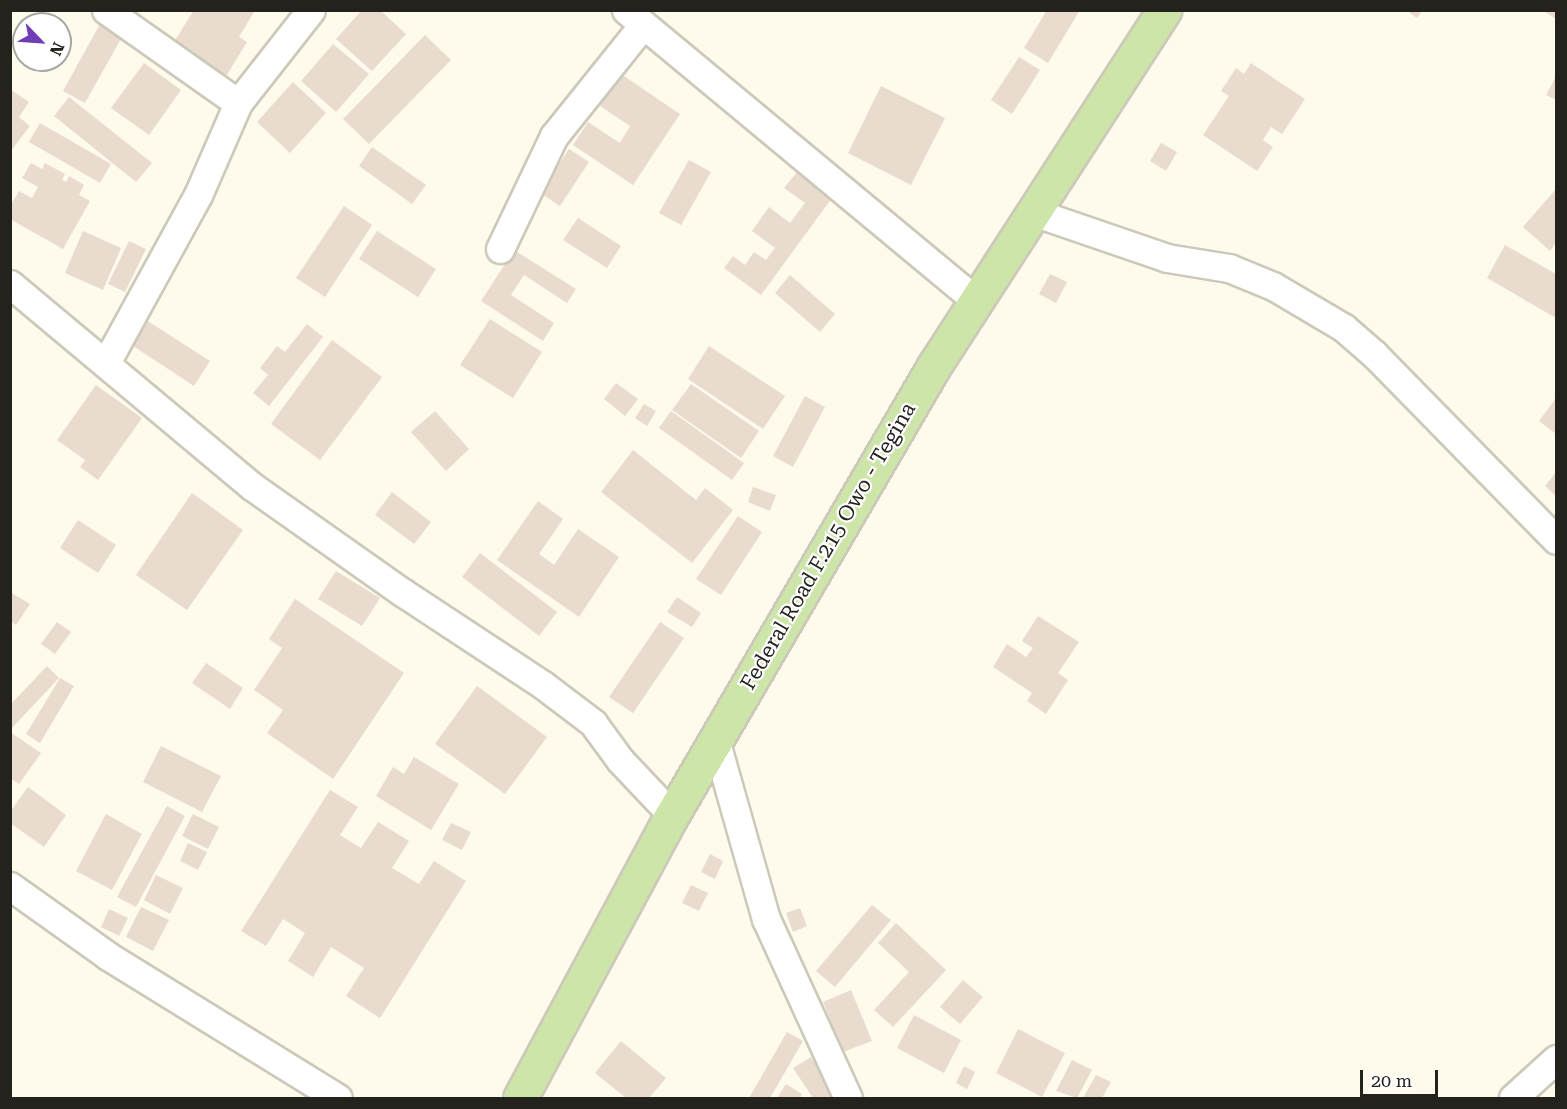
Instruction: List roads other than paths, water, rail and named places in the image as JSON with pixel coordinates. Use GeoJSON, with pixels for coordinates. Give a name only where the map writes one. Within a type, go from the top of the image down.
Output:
{"type":"FeatureCollection","features":[{"type":"Feature","properties":{"kind":"main road","name":"Federal Road F.215 Owo - Tegina"},"geometry":{"type":"LineString","coordinates":[[520,1098],[715,739],[975,300],[1164,10]]}},
{"type":"Feature","properties":{"kind":"street"},"geometry":{"type":"LineString","coordinates":[[106,10],[238,103]]}},
{"type":"Feature","properties":{"kind":"street"},"geometry":{"type":"LineString","coordinates":[[107,362],[198,195],[238,103],[311,10]]}},
{"type":"Feature","properties":{"kind":"street"},"geometry":{"type":"LineString","coordinates":[[500,249],[554,136],[634,18],[975,300]]}},
{"type":"Feature","properties":{"kind":"street"},"geometry":{"type":"LineString","coordinates":[[1033,212],[1167,258],[1228,268],[1273,286],[1344,328],[1374,354],[1557,540]]}},
{"type":"Feature","properties":{"kind":"street"},"geometry":{"type":"LineString","coordinates":[[10,284],[107,362],[253,487],[402,592],[543,685],[593,723],[620,760],[672,815]]}},
{"type":"Feature","properties":{"kind":"street"},"geometry":{"type":"LineString","coordinates":[[715,739],[766,919],[848,1098]]}},
{"type":"Feature","properties":{"kind":"street"},"geometry":{"type":"LineString","coordinates":[[10,886],[108,956],[338,1098]]}},
{"type":"Feature","properties":{"kind":"street"},"geometry":{"type":"LineString","coordinates":[[1513,1098],[1557,1059]]}}]}
